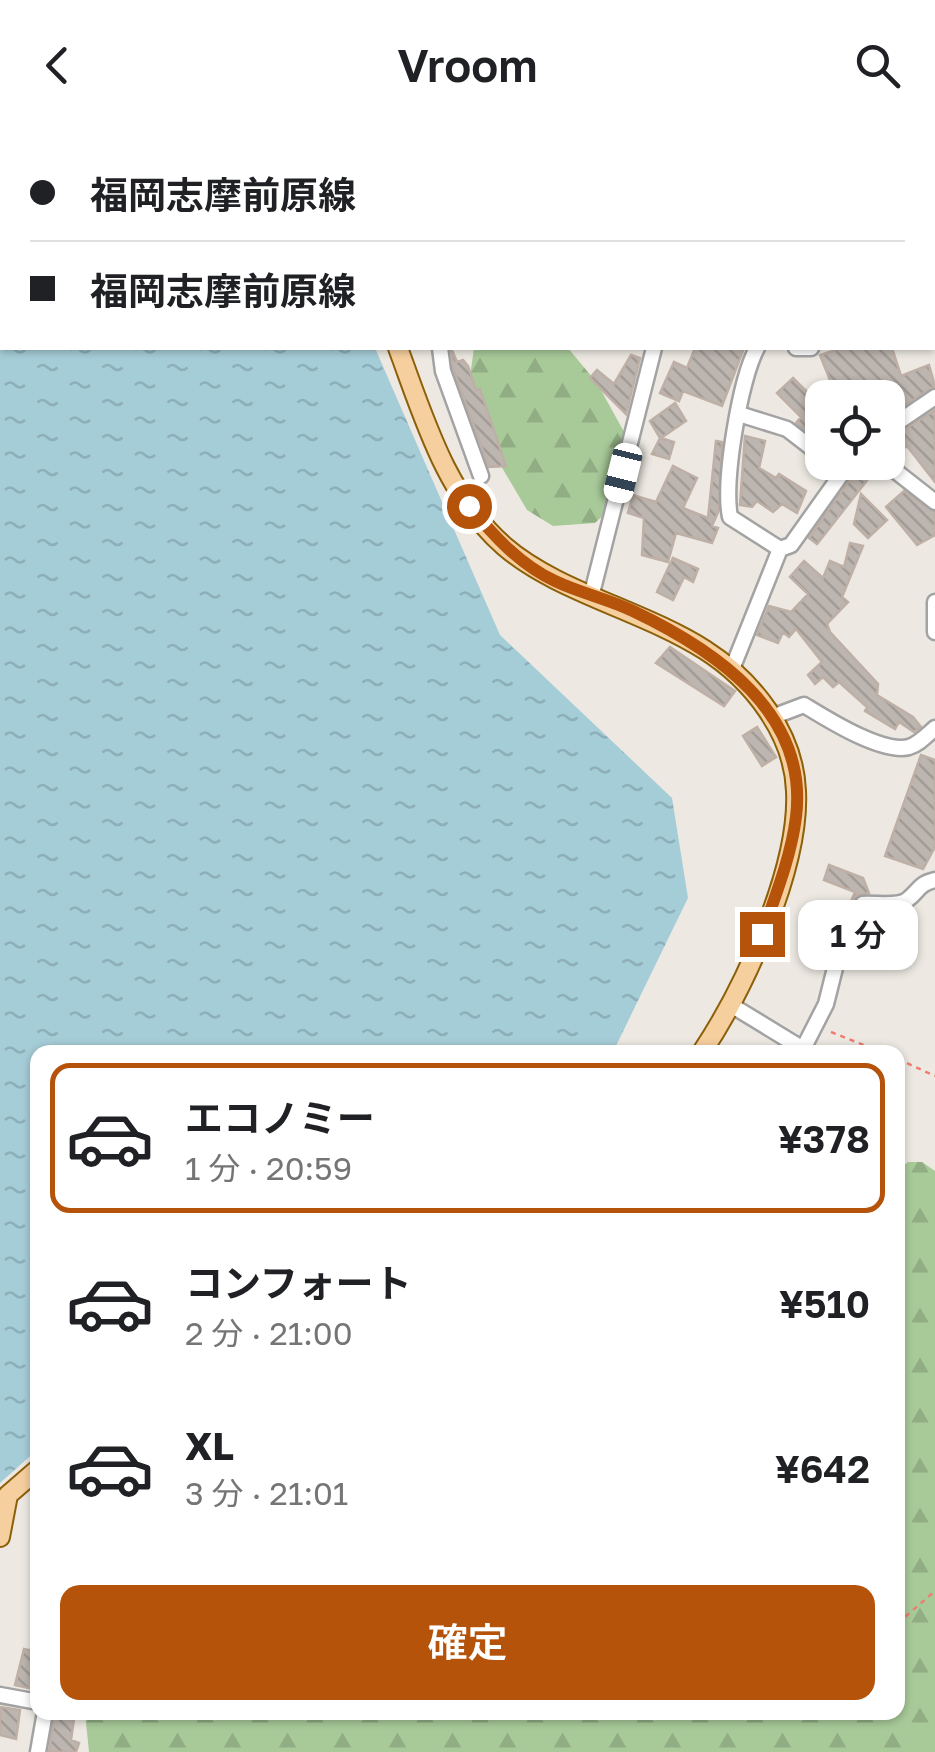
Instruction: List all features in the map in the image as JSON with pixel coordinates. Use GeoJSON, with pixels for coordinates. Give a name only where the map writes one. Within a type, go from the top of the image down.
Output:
{"type":"FeatureCollection","features":[{"type":"Feature","properties":{"kind":"main road"},"geometry":{"type":"LineString","coordinates":[[399,350],[448,474],[469,506],[520,558],[555,581],[592,593],[664,627],[732,670],[772,718],[796,787],[796,814],[772,904],[731,1005],[706,1045]]}},
{"type":"Feature","properties":{"kind":"main road"},"geometry":{"type":"LineString","coordinates":[[0,1537],[8,1495],[30,1476]]}},
{"type":"Feature","properties":{"kind":"street"},"geometry":{"type":"LineString","coordinates":[[440,350],[443,371],[482,476]]}},
{"type":"Feature","properties":{"kind":"street"},"geometry":{"type":"LineString","coordinates":[[592,593],[653,350]]}},
{"type":"Feature","properties":{"kind":"street"},"geometry":{"type":"LineString","coordinates":[[756,350],[739,414],[726,497],[730,516],[780,550]]}},
{"type":"Feature","properties":{"kind":"street"},"geometry":{"type":"LineString","coordinates":[[905,417],[935,397]]}},
{"type":"Feature","properties":{"kind":"street"},"geometry":{"type":"LineString","coordinates":[[739,414],[787,429],[805,443]]}},
{"type":"Feature","properties":{"kind":"street"},"geometry":{"type":"LineString","coordinates":[[905,478],[935,502]]}},
{"type":"Feature","properties":{"kind":"street"},"geometry":{"type":"LineString","coordinates":[[732,670],[780,550],[791,545],[832,480]]}},
{"type":"Feature","properties":{"kind":"street"},"geometry":{"type":"LineString","coordinates":[[935,602],[935,632]]}},
{"type":"Feature","properties":{"kind":"street"},"geometry":{"type":"LineString","coordinates":[[772,718],[804,705],[848,731],[903,749],[935,728]]}},
{"type":"Feature","properties":{"kind":"street"},"geometry":{"type":"LineString","coordinates":[[805,1045],[833,982],[842,940],[864,904],[907,901],[918,885],[935,880]]}},
{"type":"Feature","properties":{"kind":"street"},"geometry":{"type":"LineString","coordinates":[[731,1005],[798,1045]]}},
{"type":"Feature","properties":{"kind":"street"},"geometry":{"type":"LineString","coordinates":[[0,1695],[30,1701]]}},
{"type":"Feature","properties":{"kind":"street"},"geometry":{"type":"LineString","coordinates":[[38,1752],[44,1720]]}},
{"type":"Feature","properties":{"kind":"path"},"geometry":{"type":"LineString","coordinates":[[815,1025],[864,1045]]}},
{"type":"Feature","properties":{"kind":"path"},"geometry":{"type":"LineString","coordinates":[[905,1062],[935,1076]]}},
{"type":"Feature","properties":{"kind":"path"},"geometry":{"type":"LineString","coordinates":[[905,1617],[935,1591]]}},
{"type":"Feature","properties":{"kind":"green space"},"geometry":{"type":"Polygon","coordinates":[[[474,350],[570,350],[597,383],[628,439],[608,511],[595,523],[553,526],[527,510],[501,466],[470,376],[474,350]]]}},
{"type":"Feature","properties":{"kind":"green space"},"geometry":{"type":"Polygon","coordinates":[[[922,1162],[935,1171],[935,1752],[89,1752],[86,1720],[905,1720],[905,1164],[922,1162]]]}},
{"type":"Feature","properties":{"kind":"water"},"geometry":{"type":"Polygon","coordinates":[[[0,350],[376,350],[500,635],[672,798],[688,898],[616,1045],[30,1045],[30,1456],[0,1483],[0,350]]]}},
{"type":"Feature","properties":{"kind":"building"},"geometry":{"type":"Polygon","coordinates":[[[451,350],[457,362],[463,360],[468,366],[476,390],[480,389],[506,466],[489,467],[453,368],[451,350]]]}},
{"type":"Feature","properties":{"kind":"building"},"geometry":{"type":"Polygon","coordinates":[[[694,350],[743,350],[722,406],[683,391],[679,401],[660,393],[674,362],[687,368],[694,350]]]}},
{"type":"Feature","properties":{"kind":"building"},"geometry":{"type":"Polygon","coordinates":[[[836,350],[893,350],[901,376],[929,365],[935,386],[905,405],[905,380],[830,380],[820,355],[836,350]]]}},
{"type":"Feature","properties":{"kind":"building"},"geometry":{"type":"Polygon","coordinates":[[[631,355],[640,358],[626,414],[590,378],[597,370],[614,384],[631,355]]]}},
{"type":"Feature","properties":{"kind":"building"},"geometry":{"type":"Polygon","coordinates":[[[793,378],[805,390],[805,430],[796,423],[801,417],[777,393],[793,378]]]}},
{"type":"Feature","properties":{"kind":"building"},"geometry":{"type":"Polygon","coordinates":[[[675,403],[686,421],[661,438],[674,442],[669,459],[652,454],[660,438],[650,421],[675,403]]]}},
{"type":"Feature","properties":{"kind":"building"},"geometry":{"type":"Polygon","coordinates":[[[935,410],[935,482],[905,447],[905,429],[935,410]]]}},
{"type":"Feature","properties":{"kind":"building"},"geometry":{"type":"Polygon","coordinates":[[[745,436],[765,441],[759,468],[776,478],[779,474],[806,491],[797,513],[782,504],[773,512],[757,501],[752,507],[740,505],[745,436]]]}},
{"type":"Feature","properties":{"kind":"building"},"geometry":{"type":"Polygon","coordinates":[[[716,441],[722,442],[719,510],[712,526],[718,528],[712,543],[676,533],[668,562],[642,555],[644,518],[628,513],[633,495],[656,502],[673,466],[697,478],[683,508],[708,518],[716,441]]]}},
{"type":"Feature","properties":{"kind":"building"},"geometry":{"type":"Polygon","coordinates":[[[849,480],[867,480],[817,544],[809,538],[849,480]]]}},
{"type":"Feature","properties":{"kind":"building"},"geometry":{"type":"Polygon","coordinates":[[[904,491],[935,512],[935,535],[917,545],[886,507],[904,491]]]}},
{"type":"Feature","properties":{"kind":"building"},"geometry":{"type":"Polygon","coordinates":[[[861,494],[887,520],[868,538],[854,524],[861,494]]]}},
{"type":"Feature","properties":{"kind":"building"},"geometry":{"type":"Polygon","coordinates":[[[850,543],[863,546],[842,597],[848,602],[827,624],[878,684],[877,695],[913,717],[921,727],[914,732],[899,722],[895,729],[865,711],[867,707],[839,682],[833,687],[823,677],[815,684],[808,675],[822,662],[796,629],[789,637],[783,632],[778,643],[757,635],[769,606],[791,612],[808,594],[790,577],[804,561],[823,578],[830,561],[844,567],[850,543]]]}},
{"type":"Feature","properties":{"kind":"building"},"geometry":{"type":"Polygon","coordinates":[[[673,558],[698,569],[693,582],[684,577],[673,600],[657,592],[673,558]]]}},
{"type":"Feature","properties":{"kind":"building"},"geometry":{"type":"Polygon","coordinates":[[[670,647],[735,691],[724,706],[656,663],[670,647]]]}},
{"type":"Feature","properties":{"kind":"building"},"geometry":{"type":"Polygon","coordinates":[[[757,727],[776,757],[762,766],[743,736],[757,727]]]}},
{"type":"Feature","properties":{"kind":"building"},"geometry":{"type":"Polygon","coordinates":[[[921,755],[935,760],[935,847],[923,869],[885,856],[921,755]]]}},
{"type":"Feature","properties":{"kind":"building"},"geometry":{"type":"Polygon","coordinates":[[[829,865],[863,878],[869,893],[857,895],[849,906],[855,892],[824,880],[829,865]]]}},
{"type":"Feature","properties":{"kind":"building"},"geometry":{"type":"Polygon","coordinates":[[[24,1649],[30,1650],[30,1688],[15,1685],[24,1649]]]}},
{"type":"Feature","properties":{"kind":"building"},"geometry":{"type":"Polygon","coordinates":[[[0,1707],[20,1710],[16,1739],[0,1735],[0,1707]]]}},
{"type":"Feature","properties":{"kind":"building"},"geometry":{"type":"Polygon","coordinates":[[[54,1720],[74,1720],[71,1740],[79,1743],[76,1752],[49,1752],[54,1720]]]}},
{"type":"Feature","properties":{"kind":"route"},"geometry":{"type":"LineString","coordinates":[[469,506],[490,532],[539,571],[633,611],[706,650],[732,670],[764,704],[785,747],[796,787],[796,814],[792,840],[762,934]]}}]}
